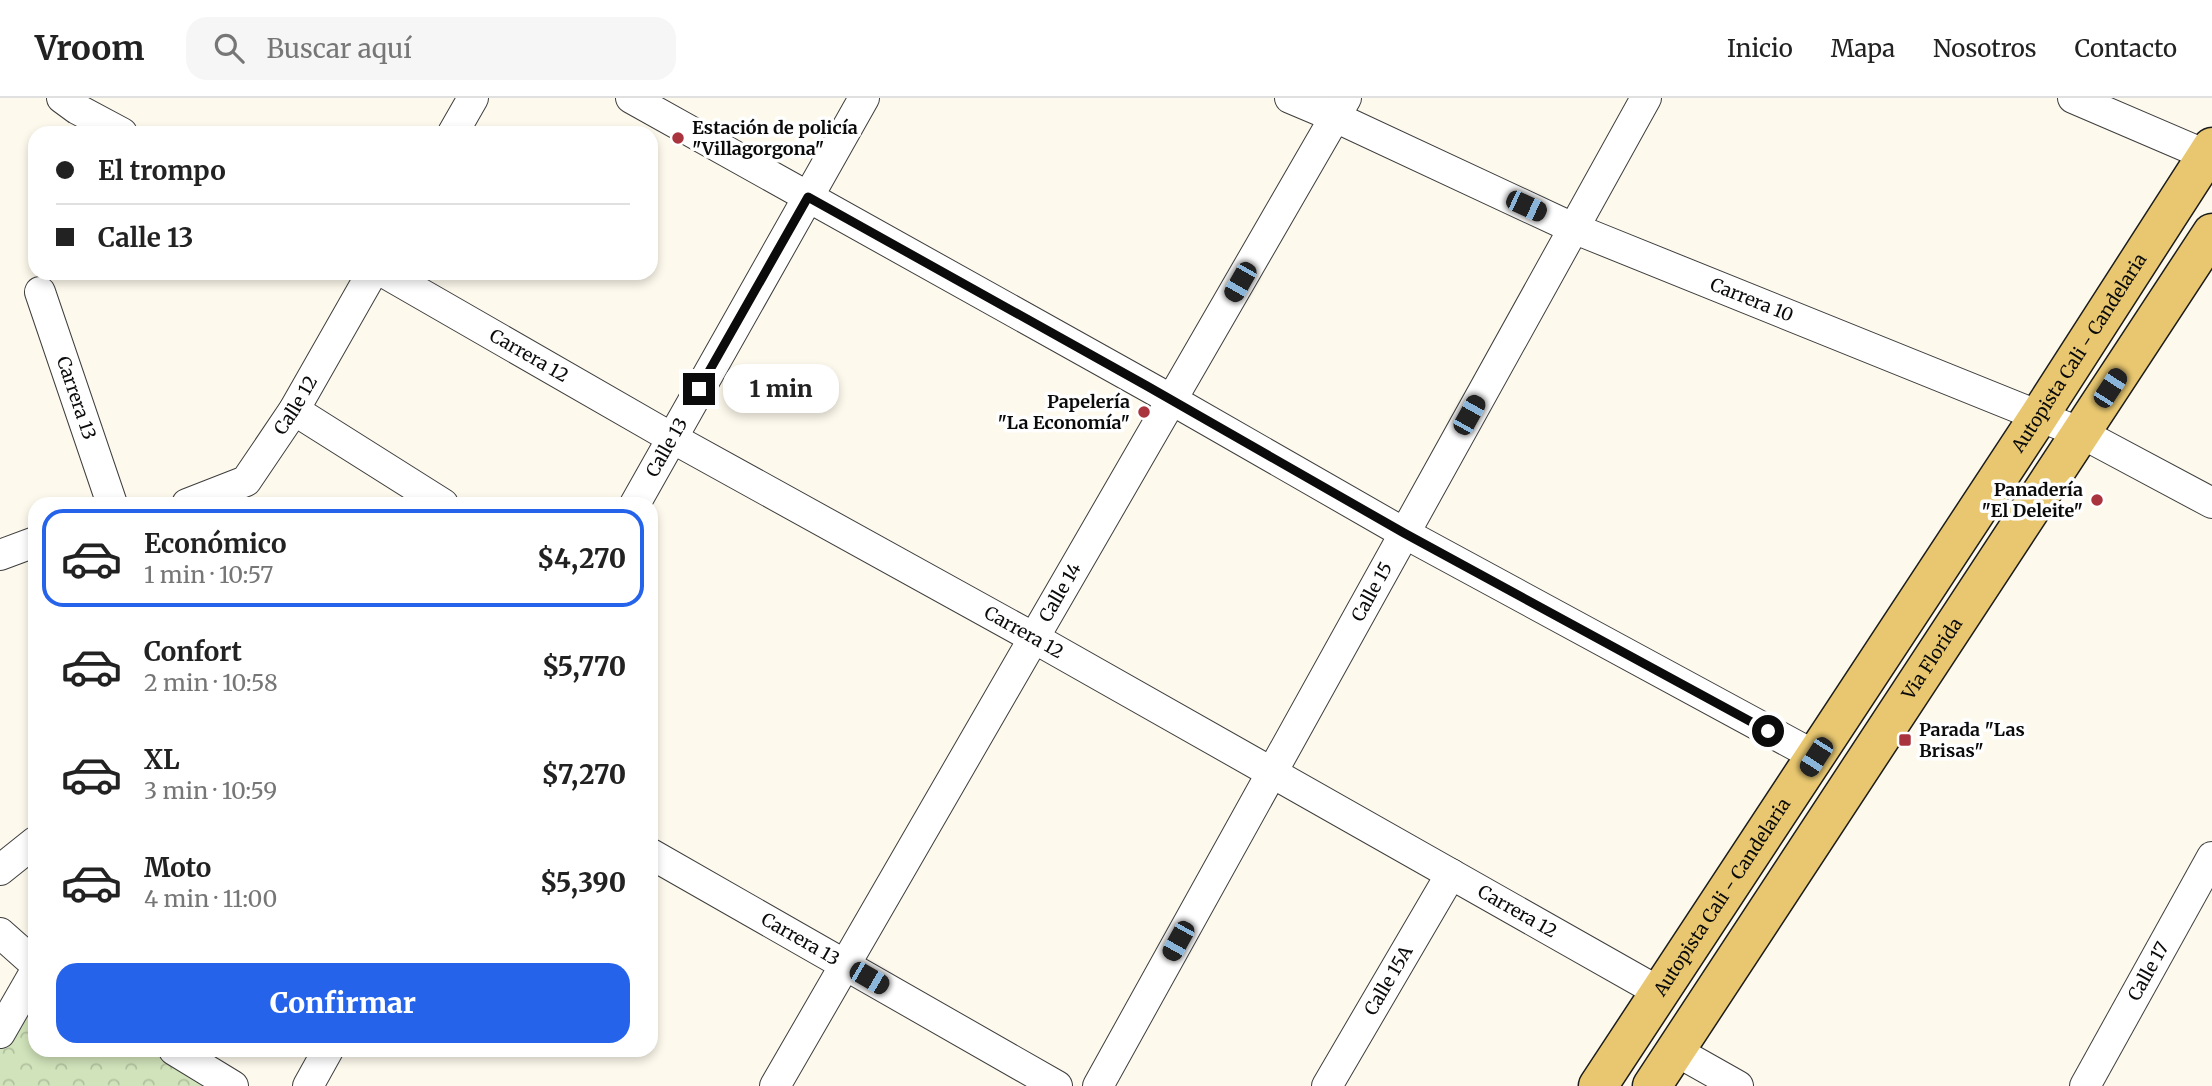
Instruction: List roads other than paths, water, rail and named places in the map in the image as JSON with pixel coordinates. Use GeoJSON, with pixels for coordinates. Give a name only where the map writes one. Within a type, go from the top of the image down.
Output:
{"type":"FeatureCollection","features":[{"type":"Feature","properties":{"kind":"main road","name":"Autopista Cali - Candelaria"},"geometry":{"type":"LineString","coordinates":[[1598,1086],[2039,416],[2209,151]]}},
{"type":"Feature","properties":{"kind":"main road","name":"Via Florida"},"geometry":{"type":"LineString","coordinates":[[1652,1086],[2212,233]]}},
{"type":"Feature","properties":{"kind":"street"},"geometry":{"type":"LineString","coordinates":[[457,126],[473,98]]}},
{"type":"Feature","properties":{"kind":"street"},"geometry":{"type":"LineString","coordinates":[[631,98],[1172,400],[1404,533],[1816,757]]}},
{"type":"Feature","properties":{"kind":"street","name":"Calle 13"},"geometry":{"type":"LineString","coordinates":[[639,497],[864,98]]}},
{"type":"Feature","properties":{"kind":"street","name":"Carrera 10"},"geometry":{"type":"LineString","coordinates":[[1290,98],[1340,107],[1573,228],[2081,433],[2212,503]]}},
{"type":"Feature","properties":{"kind":"street","name":"Calle 15"},"geometry":{"type":"LineString","coordinates":[[1098,1086],[1646,98]]}},
{"type":"Feature","properties":{"kind":"street"},"geometry":{"type":"LineString","coordinates":[[2073,98],[2209,151]]}},
{"type":"Feature","properties":{"kind":"street"},"geometry":{"type":"LineString","coordinates":[[74,102],[110,126]]}},
{"type":"Feature","properties":{"kind":"street","name":"Calle 14"},"geometry":{"type":"LineString","coordinates":[[775,1086],[1340,107]]}},
{"type":"Feature","properties":{"kind":"street","name":"Calle 12"},"geometry":{"type":"LineString","coordinates":[[205,497],[246,481],[294,410],[368,280]]}},
{"type":"Feature","properties":{"kind":"street","name":"Carrera 12"},"geometry":{"type":"LineString","coordinates":[[396,280],[672,438],[1034,638],[1661,993]]}},
{"type":"Feature","properties":{"kind":"street","name":"Carrera 13"},"geometry":{"type":"LineString","coordinates":[[40,292],[110,497]]}},
{"type":"Feature","properties":{"kind":"street"},"geometry":{"type":"LineString","coordinates":[[294,410],[432,497]]}},
{"type":"Feature","properties":{"kind":"street"},"geometry":{"type":"LineString","coordinates":[[0,555],[28,545]]}},
{"type":"Feature","properties":{"kind":"street"},"geometry":{"type":"LineString","coordinates":[[0,870],[28,848]]}},
{"type":"Feature","properties":{"kind":"street","name":"Calle 17"},"geometry":{"type":"LineString","coordinates":[[2085,1086],[2212,857]]}},
{"type":"Feature","properties":{"kind":"street","name":"Carrera 13"},"geometry":{"type":"LineString","coordinates":[[658,858],[1057,1086]]}},
{"type":"Feature","properties":{"kind":"street","name":"Calle 15A"},"geometry":{"type":"LineString","coordinates":[[1326,1086],[1451,874]]}},
{"type":"Feature","properties":{"kind":"street"},"geometry":{"type":"LineString","coordinates":[[0,933],[28,958]]}},
{"type":"Feature","properties":{"kind":"street"},"geometry":{"type":"LineString","coordinates":[[0,1032],[28,984]]}},
{"type":"Feature","properties":{"kind":"street"},"geometry":{"type":"LineString","coordinates":[[1676,1051],[1738,1086]]}},
{"type":"Feature","properties":{"kind":"street"},"geometry":{"type":"LineString","coordinates":[[185,1057],[233,1086]]}},
{"type":"Feature","properties":{"kind":"street"},"geometry":{"type":"LineString","coordinates":[[308,1086],[324,1057]]}},
{"type":"Feature","properties":{"kind":"place","name":"Estación de policía \"Villagorgona\""},"geometry":{"type":"Point","coordinates":[678,138]}},
{"type":"Feature","properties":{"kind":"place","name":"Papelería \"La Economía\""},"geometry":{"type":"Point","coordinates":[1144,412]}},
{"type":"Feature","properties":{"kind":"place","name":"Panadería \"El Deleite\""},"geometry":{"type":"Point","coordinates":[2097,500]}},
{"type":"Feature","properties":{"kind":"place","name":"Parada \"Las Brisas\""},"geometry":{"type":"Point","coordinates":[1905,740]}}]}
